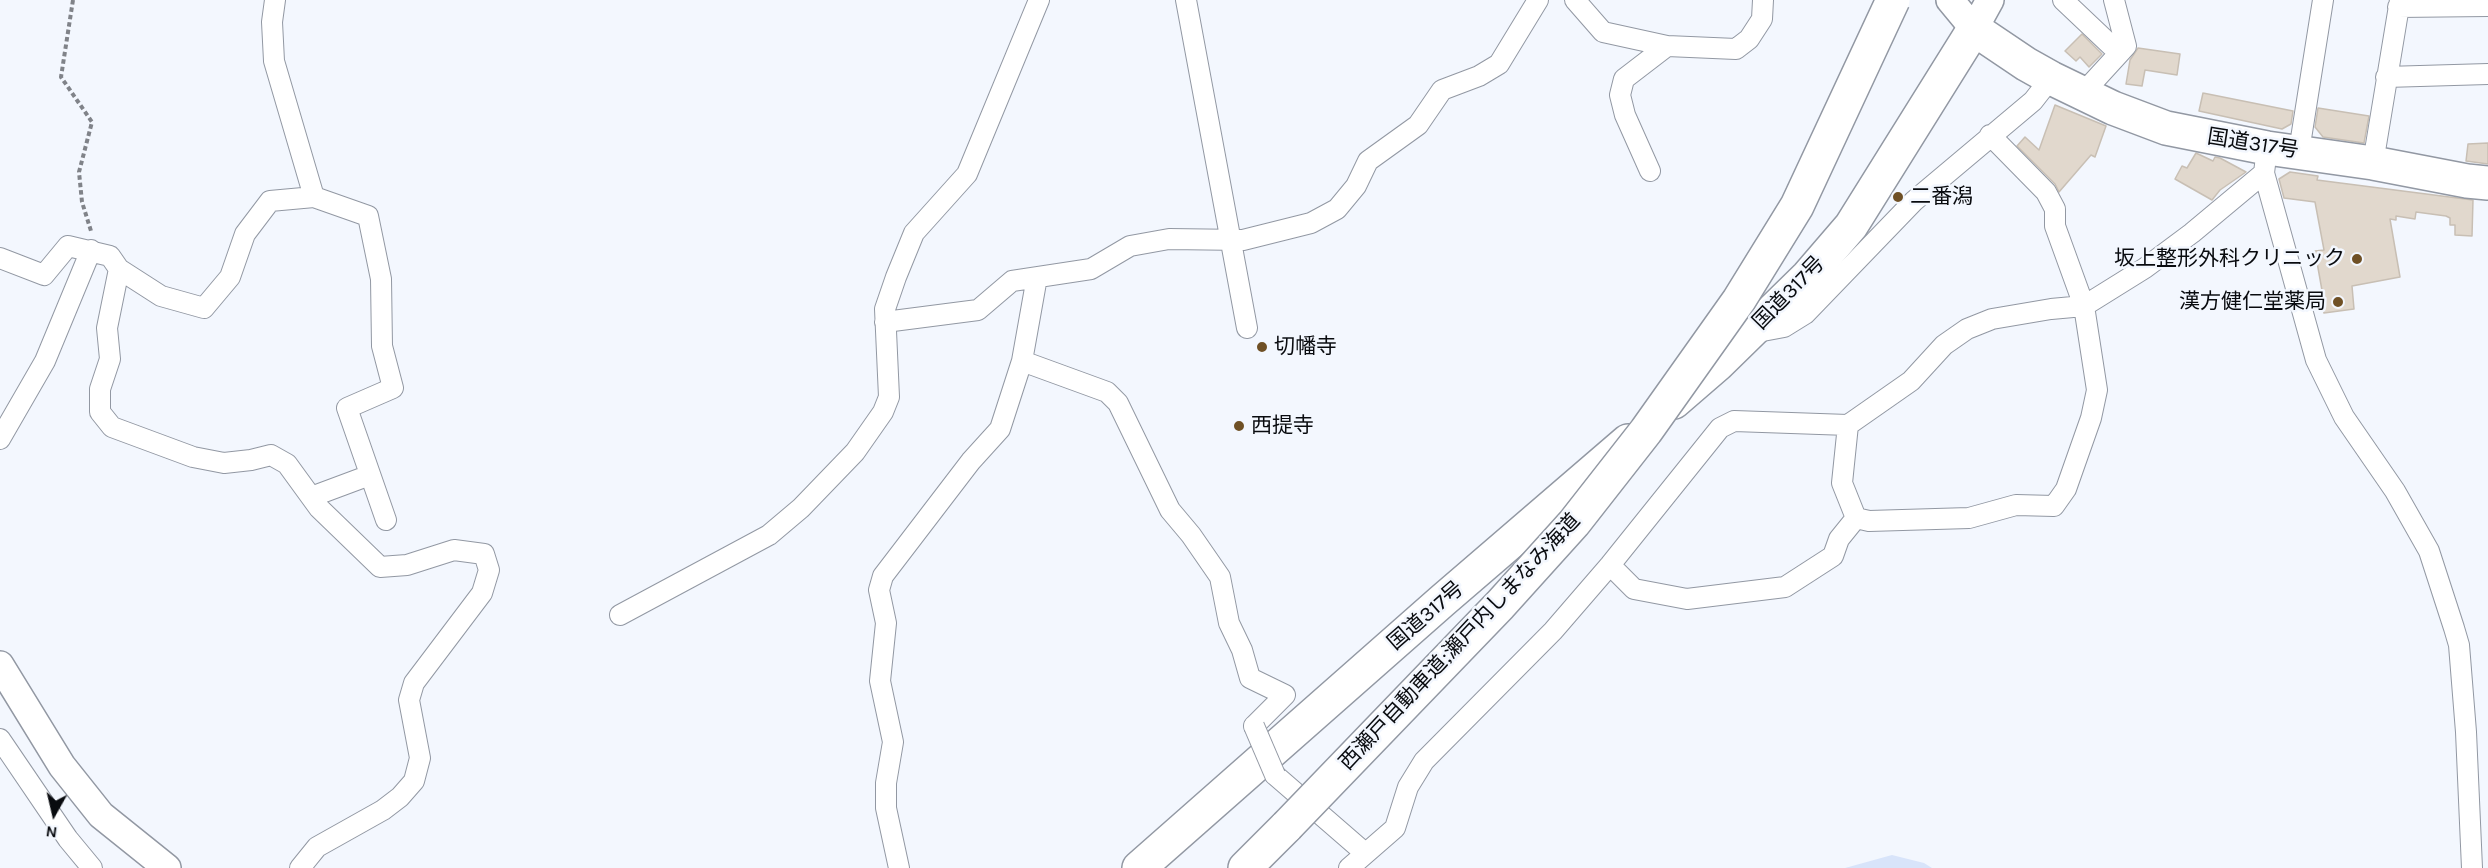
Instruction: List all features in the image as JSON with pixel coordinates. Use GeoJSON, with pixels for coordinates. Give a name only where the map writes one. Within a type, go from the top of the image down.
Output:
{"type":"FeatureCollection","features":[{"type":"Feature","properties":{"kind":"highway","name":"西瀬戸自動車道;瀬戸内しまなみ海道"},"geometry":{"type":"LineString","coordinates":[[1245,868],[1500,605],[1574,523],[1646,431],[1739,300],[1797,206],[1893,0]]}},
{"type":"Feature","properties":{"kind":"highway","name":"国道317号"},"geometry":{"type":"LineString","coordinates":[[1139,868],[1718,364],[1808,276],[1851,226],[1974,28],[2026,64],[2051,78],[2114,108],[2166,128],[2277,157],[2373,162],[2467,181],[2488,183]]}},
{"type":"Feature","properties":{"kind":"street"},"geometry":{"type":"LineString","coordinates":[[275,0],[272,22],[274,61],[314,196]]}},
{"type":"Feature","properties":{"kind":"street"},"geometry":{"type":"LineString","coordinates":[[620,615],[769,535],[801,507],[855,452],[883,412],[889,397],[885,354],[885,309],[914,233],[966,174],[1039,0]]}},
{"type":"Feature","properties":{"kind":"street"},"geometry":{"type":"LineString","coordinates":[[1186,0],[1247,328]]}},
{"type":"Feature","properties":{"kind":"street"},"geometry":{"type":"LineString","coordinates":[[885,322],[978,310],[1012,281],[1091,268],[1130,246],[1169,239],[1243,240],[1311,222],[1337,209],[1356,186],[1368,160],[1418,125],[1442,90],[1479,76],[1499,64],[1538,0]]}},
{"type":"Feature","properties":{"kind":"street"},"geometry":{"type":"LineString","coordinates":[[1575,0],[1603,32],[1667,46],[1736,49],[1749,39],[1762,19],[1762,0]]}},
{"type":"Feature","properties":{"kind":"street"},"geometry":{"type":"LineString","coordinates":[[1950,0],[1974,28],[1990,0]]}},
{"type":"Feature","properties":{"kind":"street"},"geometry":{"type":"LineString","coordinates":[[2063,0],[2119,53]]}},
{"type":"Feature","properties":{"kind":"street"},"geometry":{"type":"LineString","coordinates":[[2083,93],[2126,46],[2114,0]]}},
{"type":"Feature","properties":{"kind":"street"},"geometry":{"type":"LineString","coordinates":[[2319,3],[2277,157],[2316,360],[2344,417],[2395,491],[2429,551],[2454,628],[2458,645],[2466,732],[2472,868]]}},
{"type":"Feature","properties":{"kind":"street"},"geometry":{"type":"LineString","coordinates":[[2373,162],[2399,4],[2488,6]]}},
{"type":"Feature","properties":{"kind":"street"},"geometry":{"type":"LineString","coordinates":[[1650,171],[1625,115],[1620,95],[1624,80],[1667,46]]}},
{"type":"Feature","properties":{"kind":"street"},"geometry":{"type":"LineString","coordinates":[[2386,77],[2488,74]]}},
{"type":"Feature","properties":{"kind":"street"},"geometry":{"type":"LineString","coordinates":[[1749,334],[1784,327],[1805,314],[1914,201],[2033,101],[2051,78]]}},
{"type":"Feature","properties":{"kind":"street"},"geometry":{"type":"LineString","coordinates":[[1856,518],[1869,521],[1969,518],[2016,505],[2054,506],[2066,489],[2079,454],[2097,390],[2084,306],[2055,226],[2055,209],[2046,192],[1990,135]]}},
{"type":"Feature","properties":{"kind":"street"},"geometry":{"type":"LineString","coordinates":[[1349,868],[1395,828],[1408,787],[1424,761],[1553,631],[1610,565],[1720,428],[1734,421],[1848,425],[1911,381],[1944,345],[1967,329],[1992,319],[2084,306],[2154,261],[2192,233],[2277,157]]}},
{"type":"Feature","properties":{"kind":"street"},"geometry":{"type":"LineString","coordinates":[[0,258],[44,275],[68,246],[92,250],[110,256],[119,269],[161,296],[204,308],[230,277],[244,234],[270,201],[314,196],[368,216],[381,279],[382,346],[393,388],[347,408],[386,520]]}},
{"type":"Feature","properties":{"kind":"street"},"geometry":{"type":"LineString","coordinates":[[0,439],[45,361],[92,250]]}},
{"type":"Feature","properties":{"kind":"street"},"geometry":{"type":"LineString","coordinates":[[119,269],[107,328],[110,359],[100,389],[100,412],[112,427],[194,457],[224,463],[271,455],[287,464],[319,508],[380,567],[407,565],[454,550],[484,554],[489,570],[482,593],[414,683],[409,700],[420,758],[414,781],[400,797],[383,810],[317,847],[300,868]]}},
{"type":"Feature","properties":{"kind":"street"},"geometry":{"type":"LineString","coordinates":[[899,868],[886,808],[886,783],[893,742],[880,681],[886,623],[879,590],[883,576],[971,461],[1000,429],[1022,361],[1037,277]]}},
{"type":"Feature","properties":{"kind":"street"},"geometry":{"type":"LineString","coordinates":[[1022,361],[1107,392],[1118,403],[1170,510],[1191,535],[1220,577],[1229,623],[1242,650],[1250,678],[1285,694],[1254,726],[1275,775],[1365,853]]}},
{"type":"Feature","properties":{"kind":"street"},"geometry":{"type":"LineString","coordinates":[[1848,425],[1842,483],[1856,518]]}},
{"type":"Feature","properties":{"kind":"street"},"geometry":{"type":"LineString","coordinates":[[311,497],[370,475]]}},
{"type":"Feature","properties":{"kind":"street"},"geometry":{"type":"LineString","coordinates":[[1610,565],[1635,589],[1687,599],[1785,587],[1833,556],[1839,539],[1856,518]]}},
{"type":"Feature","properties":{"kind":"street"},"geometry":{"type":"LineString","coordinates":[[0,665],[62,766],[101,815],[167,868]]}},
{"type":"Feature","properties":{"kind":"street"},"geometry":{"type":"LineString","coordinates":[[0,739],[68,839],[93,868]]}},
{"type":"Feature","properties":{"kind":"path"},"geometry":{"type":"LineString","coordinates":[[73,0],[61,77],[92,122],[79,172],[82,202],[92,232],[92,250]]}},
{"type":"Feature","properties":{"kind":"shaded area"},"geometry":{"type":"Polygon","coordinates":[[[1892,855],[1924,863],[1932,868],[1845,868],[1892,855]]]}},
{"type":"Feature","properties":{"kind":"building"},"geometry":{"type":"Polygon","coordinates":[[[2082,34],[2102,54],[2089,67],[2080,57],[2076,61],[2065,51],[2082,34]]]}},
{"type":"Feature","properties":{"kind":"building"},"geometry":{"type":"Polygon","coordinates":[[[2138,48],[2180,54],[2177,75],[2145,70],[2142,86],[2126,84],[2130,60],[2138,48]]]}},
{"type":"Feature","properties":{"kind":"building"},"geometry":{"type":"Polygon","coordinates":[[[2203,93],[2293,111],[2291,124],[2282,129],[2199,111],[2203,93]]]}},
{"type":"Feature","properties":{"kind":"building"},"geometry":{"type":"Polygon","coordinates":[[[2055,105],[2106,126],[2095,157],[2091,155],[2059,192],[2055,184],[2017,146],[2025,137],[2039,150],[2055,105]]]}},
{"type":"Feature","properties":{"kind":"building"},"geometry":{"type":"Polygon","coordinates":[[[2318,108],[2369,116],[2364,143],[2323,137],[2315,127],[2318,108]]]}},
{"type":"Feature","properties":{"kind":"building"},"geometry":{"type":"Polygon","coordinates":[[[2488,143],[2488,164],[2466,161],[2468,144],[2488,143]]]}},
{"type":"Feature","properties":{"kind":"building"},"geometry":{"type":"Polygon","coordinates":[[[2196,153],[2213,161],[2215,157],[2220,158],[2246,172],[2220,190],[2212,200],[2175,179],[2182,166],[2187,168],[2196,153]]]}},
{"type":"Feature","properties":{"kind":"building"},"geometry":{"type":"Polygon","coordinates":[[[2290,172],[2318,176],[2317,180],[2473,200],[2472,236],[2455,235],[2455,225],[2450,225],[2450,218],[2446,216],[2416,212],[2415,219],[2396,216],[2396,220],[2390,219],[2400,277],[2352,286],[2354,309],[2324,313],[2315,251],[2324,250],[2315,202],[2284,198],[2279,179],[2290,172]]]}},
{"type":"Feature","properties":{"kind":"place","name":"二番潟"},"geometry":{"type":"Point","coordinates":[1898,197]}},
{"type":"Feature","properties":{"kind":"place","name":"坂上整形外科クリニック"},"geometry":{"type":"Point","coordinates":[2357,259]}},
{"type":"Feature","properties":{"kind":"place","name":"漢方健仁堂薬局"},"geometry":{"type":"Point","coordinates":[2338,302]}},
{"type":"Feature","properties":{"kind":"place","name":"切幡寺"},"geometry":{"type":"Point","coordinates":[1262,347]}},
{"type":"Feature","properties":{"kind":"place","name":"西提寺"},"geometry":{"type":"Point","coordinates":[1239,426]}}]}
